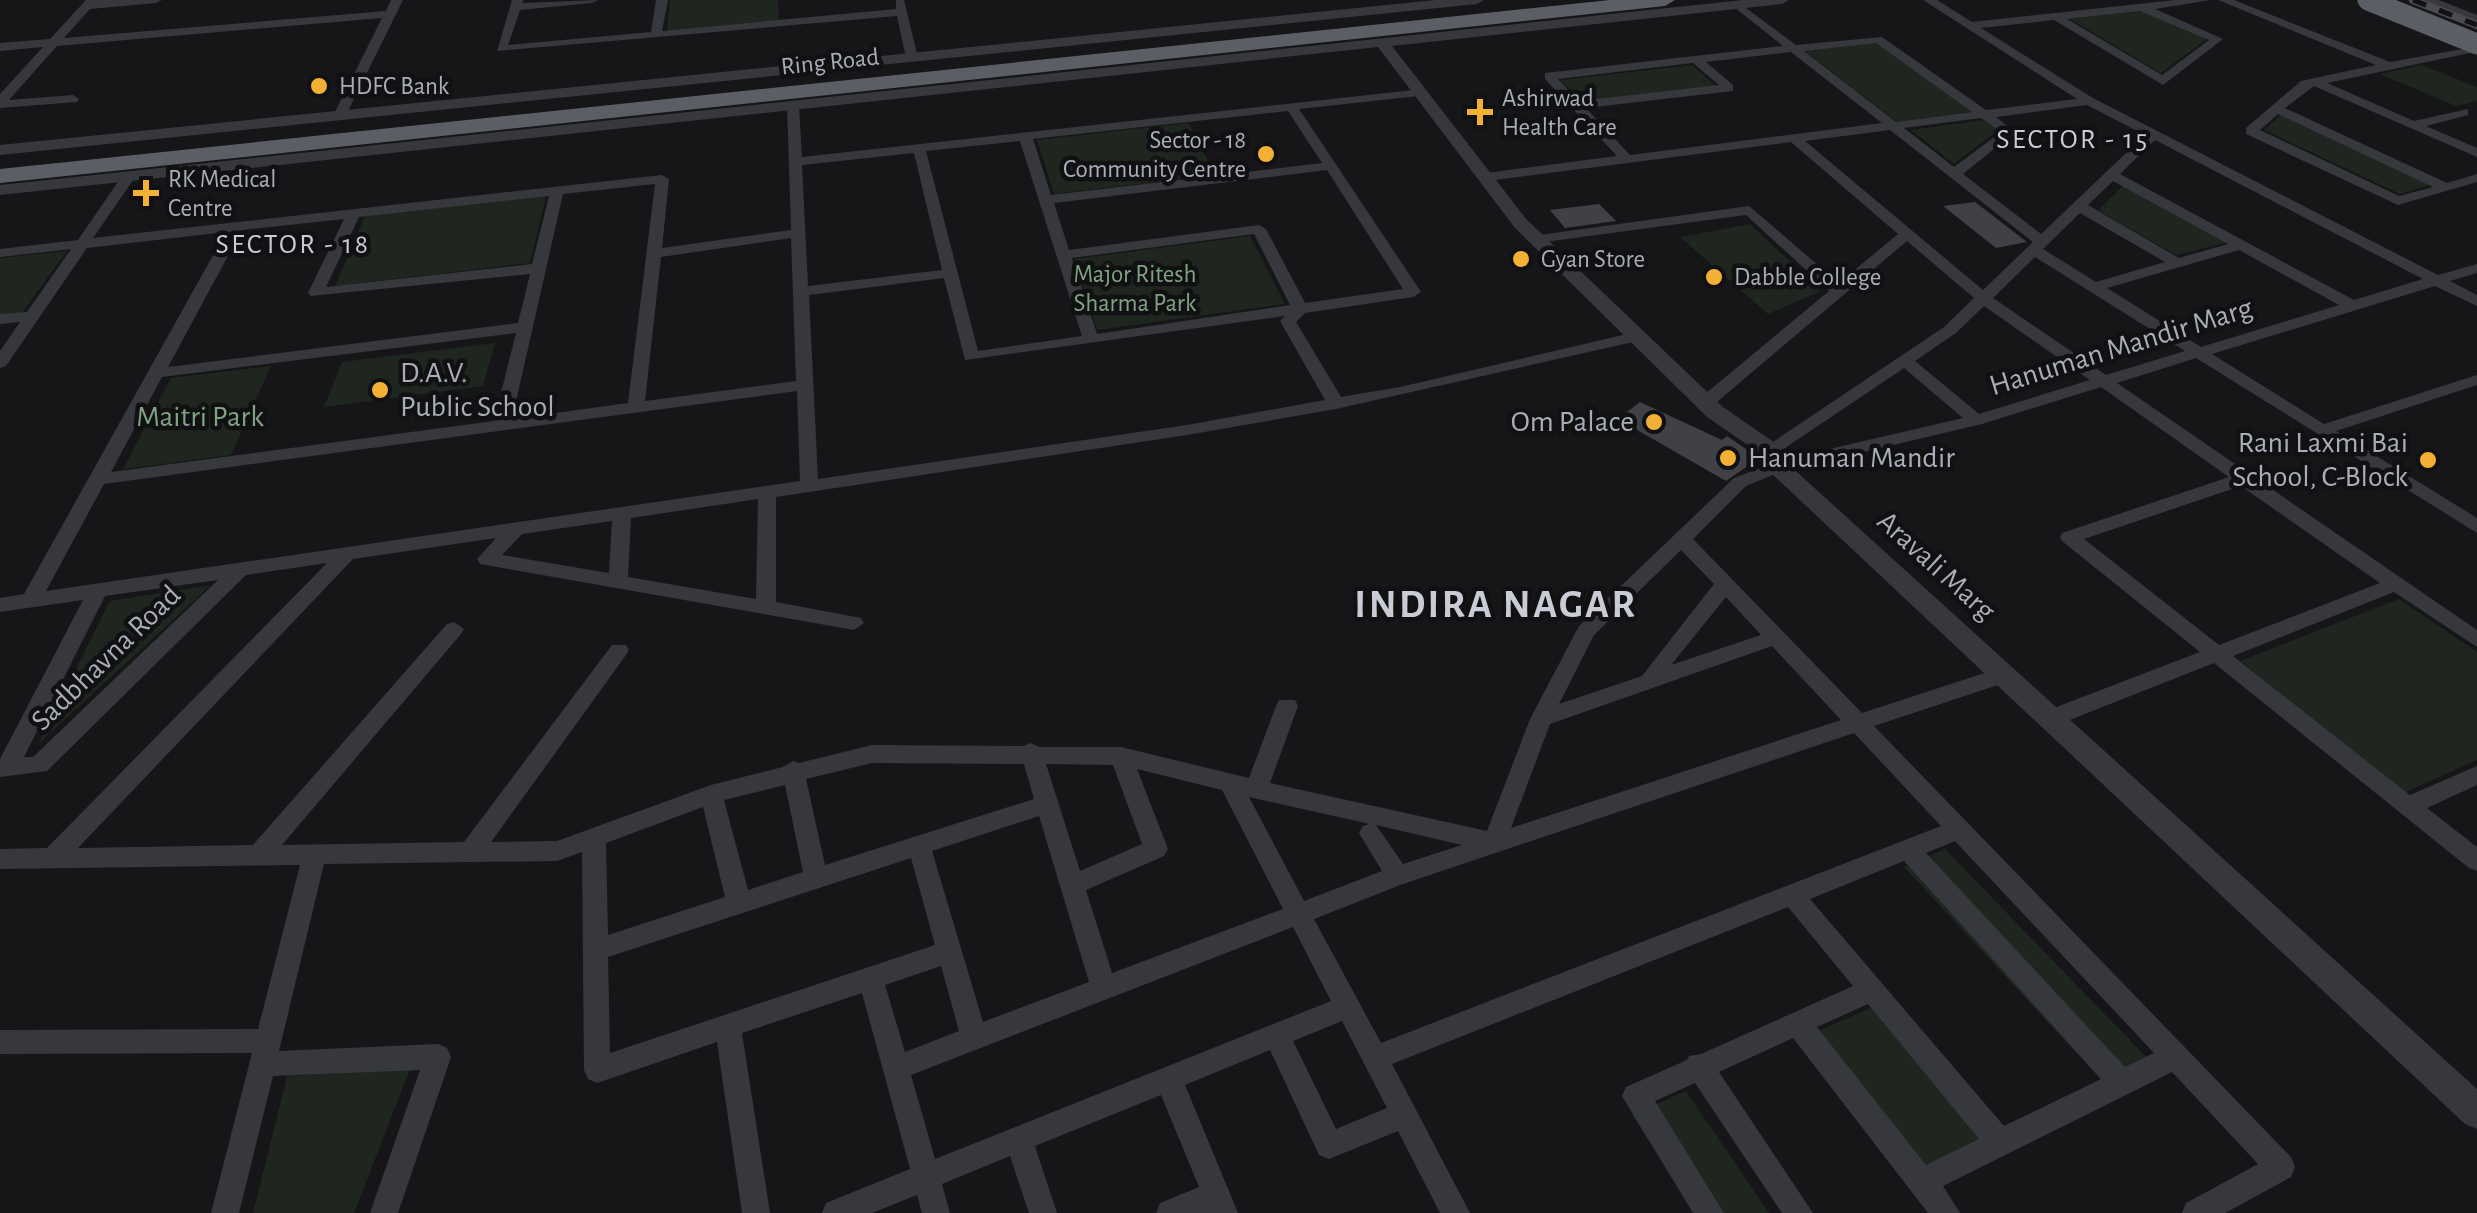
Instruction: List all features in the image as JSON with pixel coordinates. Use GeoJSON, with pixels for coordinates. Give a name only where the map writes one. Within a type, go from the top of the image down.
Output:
{"type":"FeatureCollection","features":[{"type":"Feature","properties":{"kind":"highway","name":"Ring Road"},"geometry":{"type":"LineString","coordinates":[[0,176],[1260,38],[1572,0]]}},
{"type":"Feature","properties":{"kind":"highway","name":"Ring Road"},"geometry":{"type":"LineString","coordinates":[[0,163],[1664,0]]}},
{"type":"Feature","properties":{"kind":"highway"},"geometry":{"type":"LineString","coordinates":[[2389,0],[2474,43]]}},
{"type":"Feature","properties":{"kind":"highway"},"geometry":{"type":"LineString","coordinates":[[2366,1],[2474,43]]}},
{"type":"Feature","properties":{"kind":"street"},"geometry":{"type":"LineString","coordinates":[[0,102],[89,3],[156,0]]}},
{"type":"Feature","properties":{"kind":"street"},"geometry":{"type":"LineString","coordinates":[[339,116],[397,0]]}},
{"type":"Feature","properties":{"kind":"street"},"geometry":{"type":"LineString","coordinates":[[592,0],[517,3],[501,49],[901,6],[912,58]]}},
{"type":"Feature","properties":{"kind":"street"},"geometry":{"type":"LineString","coordinates":[[656,35],[662,0]]}},
{"type":"Feature","properties":{"kind":"street"},"geometry":{"type":"LineString","coordinates":[[0,150],[912,58],[1354,6],[1477,0]]}},
{"type":"Feature","properties":{"kind":"street"},"geometry":{"type":"LineString","coordinates":[[0,190],[1782,0]]}},
{"type":"Feature","properties":{"kind":"street"},"geometry":{"type":"LineString","coordinates":[[1929,0],[2152,136],[2477,301]]}},
{"type":"Feature","properties":{"kind":"street"},"geometry":{"type":"LineString","coordinates":[[1970,26],[2204,0]]}},
{"type":"Feature","properties":{"kind":"street"},"geometry":{"type":"LineString","coordinates":[[2224,0],[2388,66]]}},
{"type":"Feature","properties":{"kind":"street"},"geometry":{"type":"LineString","coordinates":[[2429,0],[2477,19]]}},
{"type":"Feature","properties":{"kind":"street"},"geometry":{"type":"LineString","coordinates":[[2461,0],[2477,2]]}},
{"type":"Feature","properties":{"kind":"street"},"geometry":{"type":"LineString","coordinates":[[1738,5],[1955,173],[2038,246],[2094,287],[2477,527]]}},
{"type":"Feature","properties":{"kind":"street"},"geometry":{"type":"LineString","coordinates":[[2055,16],[2163,81],[2218,39],[2140,7]]}},
{"type":"Feature","properties":{"kind":"street"},"geometry":{"type":"LineString","coordinates":[[0,47],[390,14]]}},
{"type":"Feature","properties":{"kind":"street"},"geometry":{"type":"LineString","coordinates":[[1627,159],[1549,76],[1878,38],[2010,132],[1955,173]]}},
{"type":"Feature","properties":{"kind":"street","name":"Aravali Marg"},"geometry":{"type":"LineString","coordinates":[[1382,43],[1537,239],[1636,338],[1705,403],[1774,459],[2477,1112]]}},
{"type":"Feature","properties":{"kind":"street"},"geometry":{"type":"LineString","coordinates":[[2474,43],[2305,84],[2251,132],[2398,201],[2477,178]]}},
{"type":"Feature","properties":{"kind":"street"},"geometry":{"type":"LineString","coordinates":[[1576,106],[1728,88],[1696,60]]}},
{"type":"Feature","properties":{"kind":"street"},"geometry":{"type":"LineString","coordinates":[[2316,82],[2477,153]]}},
{"type":"Feature","properties":{"kind":"street"},"geometry":{"type":"LineString","coordinates":[[796,162],[1419,92]]}},
{"type":"Feature","properties":{"kind":"street"},"geometry":{"type":"LineString","coordinates":[[0,102],[73,99]]}},
{"type":"Feature","properties":{"kind":"street"},"geometry":{"type":"LineString","coordinates":[[1486,177],[2089,101]]}},
{"type":"Feature","properties":{"kind":"street"},"geometry":{"type":"LineString","coordinates":[[793,105],[809,486]]}},
{"type":"Feature","properties":{"kind":"street"},"geometry":{"type":"LineString","coordinates":[[919,148],[971,357],[1412,292],[1291,106]]}},
{"type":"Feature","properties":{"kind":"street"},"geometry":{"type":"LineString","coordinates":[[2277,109],[2445,187]]}},
{"type":"Feature","properties":{"kind":"street"},"geometry":{"type":"LineString","coordinates":[[2413,125],[2464,112]]}},
{"type":"Feature","properties":{"kind":"street"},"geometry":{"type":"LineString","coordinates":[[1025,136],[1091,340]]}},
{"type":"Feature","properties":{"kind":"street"},"geometry":{"type":"LineString","coordinates":[[1494,842],[1541,719],[1586,631],[1740,482],[1907,362],[1983,298],[2152,136]]}},
{"type":"Feature","properties":{"kind":"street"},"geometry":{"type":"LineString","coordinates":[[1794,138],[1983,298],[2477,640]]}},
{"type":"Feature","properties":{"kind":"street"},"geometry":{"type":"LineString","coordinates":[[1046,200],[1330,166]]}},
{"type":"Feature","properties":{"kind":"street"},"geometry":{"type":"LineString","coordinates":[[2112,174],[2353,306]]}},
{"type":"Feature","properties":{"kind":"street"},"geometry":{"type":"LineString","coordinates":[[0,362],[129,176]]}},
{"type":"Feature","properties":{"kind":"street"},"geometry":{"type":"LineString","coordinates":[[0,253],[662,179],[636,407]]}},
{"type":"Feature","properties":{"kind":"street"},"geometry":{"type":"LineString","coordinates":[[502,425],[557,191]]}},
{"type":"Feature","properties":{"kind":"street"},"geometry":{"type":"LineString","coordinates":[[2079,206],[2177,263]]}},
{"type":"Feature","properties":{"kind":"street"},"geometry":{"type":"LineString","coordinates":[[1537,239],[1749,210],[1838,292]]}},
{"type":"Feature","properties":{"kind":"street"},"geometry":{"type":"LineString","coordinates":[[354,214],[316,293],[539,268]]}},
{"type":"Feature","properties":{"kind":"street"},"geometry":{"type":"LineString","coordinates":[[32,600],[237,226]]}},
{"type":"Feature","properties":{"kind":"street"},"geometry":{"type":"LineString","coordinates":[[1064,255],[1259,229],[1300,309]]}},
{"type":"Feature","properties":{"kind":"street"},"geometry":{"type":"LineString","coordinates":[[654,253],[798,233]]}},
{"type":"Feature","properties":{"kind":"street"},"geometry":{"type":"LineString","coordinates":[[1705,403],[1907,234]]}},
{"type":"Feature","properties":{"kind":"street"},"geometry":{"type":"LineString","coordinates":[[2094,287],[2240,245]]}},
{"type":"Feature","properties":{"kind":"street","name":"Hanuman Mandir Marg"},"geometry":{"type":"LineString","coordinates":[[1774,459],[1976,420],[2477,268]]}},
{"type":"Feature","properties":{"kind":"street"},"geometry":{"type":"LineString","coordinates":[[801,292],[950,273]]}},
{"type":"Feature","properties":{"kind":"street"},"geometry":{"type":"LineString","coordinates":[[1300,309],[1288,321],[1336,404]]}},
{"type":"Feature","properties":{"kind":"street"},"geometry":{"type":"LineString","coordinates":[[0,319],[32,316]]}},
{"type":"Feature","properties":{"kind":"street"},"geometry":{"type":"LineString","coordinates":[[156,373],[525,327]]}},
{"type":"Feature","properties":{"kind":"street"},"geometry":{"type":"LineString","coordinates":[[0,604],[622,514],[1336,404],[1636,338]]}},
{"type":"Feature","properties":{"kind":"street"},"geometry":{"type":"LineString","coordinates":[[1907,362],[1976,420]]}},
{"type":"Feature","properties":{"kind":"street"},"geometry":{"type":"LineString","coordinates":[[2322,430],[2477,380]]}},
{"type":"Feature","properties":{"kind":"street"},"geometry":{"type":"LineString","coordinates":[[98,479],[805,384]]}},
{"type":"Feature","properties":{"kind":"street"},"geometry":{"type":"LineString","coordinates":[[2242,479],[2069,538],[2477,860]]}},
{"type":"Feature","properties":{"kind":"street"},"geometry":{"type":"LineString","coordinates":[[766,608],[767,492]]}},
{"type":"Feature","properties":{"kind":"street"},"geometry":{"type":"LineString","coordinates":[[618,582],[622,514]]}},
{"type":"Feature","properties":{"kind":"street"},"geometry":{"type":"LineString","coordinates":[[516,529],[487,559],[854,623]]}},
{"type":"Feature","properties":{"kind":"street"},"geometry":{"type":"LineString","coordinates":[[1680,538],[2280,1167],[2196,1213]]}},
{"type":"Feature","properties":{"kind":"street"},"geometry":{"type":"LineString","coordinates":[[53,858],[350,551]]}},
{"type":"Feature","properties":{"kind":"street","name":"Sadbhavna Road"},"geometry":{"type":"LineString","coordinates":[[4,768],[39,765],[242,567]]}},
{"type":"Feature","properties":{"kind":"street"},"geometry":{"type":"LineString","coordinates":[[1651,677],[1726,584]]}},
{"type":"Feature","properties":{"kind":"street"},"geometry":{"type":"LineString","coordinates":[[2054,718],[2396,584]]}},
{"type":"Feature","properties":{"kind":"street"},"geometry":{"type":"LineString","coordinates":[[4,768],[98,590]]}},
{"type":"Feature","properties":{"kind":"street"},"geometry":{"type":"LineString","coordinates":[[260,855],[454,630]]}},
{"type":"Feature","properties":{"kind":"street"},"geometry":{"type":"LineString","coordinates":[[1541,719],[1651,677],[1776,637]]}},
{"type":"Feature","properties":{"kind":"street"},"geometry":{"type":"LineString","coordinates":[[470,852],[618,650]]}},
{"type":"Feature","properties":{"kind":"street"},"geometry":{"type":"LineString","coordinates":[[896,1068],[1397,876],[2006,674]]}},
{"type":"Feature","properties":{"kind":"street"},"geometry":{"type":"LineString","coordinates":[[1256,790],[1287,706]]}},
{"type":"Feature","properties":{"kind":"street"},"geometry":{"type":"LineString","coordinates":[[0,859],[557,852],[710,794],[792,770],[872,754],[1031,752],[1121,756],[1494,842]]}},
{"type":"Feature","properties":{"kind":"street"},"geometry":{"type":"LineString","coordinates":[[1031,752],[1104,988]]}},
{"type":"Feature","properties":{"kind":"street"},"geometry":{"type":"LineString","coordinates":[[1071,885],[1156,850],[1121,756]]}},
{"type":"Feature","properties":{"kind":"street"},"geometry":{"type":"LineString","coordinates":[[792,770],[816,878]]}},
{"type":"Feature","properties":{"kind":"street"},"geometry":{"type":"LineString","coordinates":[[2408,806],[2477,775]]}},
{"type":"Feature","properties":{"kind":"street"},"geometry":{"type":"LineString","coordinates":[[1230,783],[1456,1213]]}},
{"type":"Feature","properties":{"kind":"street"},"geometry":{"type":"LineString","coordinates":[[710,794],[738,904]]}},
{"type":"Feature","properties":{"kind":"street"},"geometry":{"type":"LineString","coordinates":[[595,950],[1046,804]]}},
{"type":"Feature","properties":{"kind":"street"},"geometry":{"type":"LineString","coordinates":[[1376,1058],[1960,829]]}},
{"type":"Feature","properties":{"kind":"street"},"geometry":{"type":"LineString","coordinates":[[1371,833],[1397,876]]}},
{"type":"Feature","properties":{"kind":"street"},"geometry":{"type":"LineString","coordinates":[[594,839],[597,1070],[949,952]]}},
{"type":"Feature","properties":{"kind":"street"},"geometry":{"type":"LineString","coordinates":[[919,845],[974,1038]]}},
{"type":"Feature","properties":{"kind":"street"},"geometry":{"type":"LineString","coordinates":[[1908,850],[2122,1083]]}},
{"type":"Feature","properties":{"kind":"street"},"geometry":{"type":"LineString","coordinates":[[226,1213],[316,854]]}},
{"type":"Feature","properties":{"kind":"street"},"geometry":{"type":"LineString","coordinates":[[1792,895],[2000,1143]]}},
{"type":"Feature","properties":{"kind":"street"},"geometry":{"type":"LineString","coordinates":[[871,979],[936,1213]]}},
{"type":"Feature","properties":{"kind":"street"},"geometry":{"type":"LineString","coordinates":[[1710,1213],[1636,1096],[1698,1064],[1872,990]]}},
{"type":"Feature","properties":{"kind":"street"},"geometry":{"type":"LineString","coordinates":[[836,1213],[1349,1006]]}},
{"type":"Feature","properties":{"kind":"street"},"geometry":{"type":"LineString","coordinates":[[1798,1024],[1946,1213]]}},
{"type":"Feature","properties":{"kind":"street"},"geometry":{"type":"LineString","coordinates":[[728,1028],[756,1213]]}},
{"type":"Feature","properties":{"kind":"street"},"geometry":{"type":"LineString","coordinates":[[1276,1034],[1329,1145],[1406,1114]]}},
{"type":"Feature","properties":{"kind":"street"},"geometry":{"type":"LineString","coordinates":[[0,1042],[438,1056],[384,1213]]}},
{"type":"Feature","properties":{"kind":"street"},"geometry":{"type":"LineString","coordinates":[[1921,1182],[2176,1056]]}},
{"type":"Feature","properties":{"kind":"street"},"geometry":{"type":"LineString","coordinates":[[1698,1064],[1799,1213]]}},
{"type":"Feature","properties":{"kind":"street"},"geometry":{"type":"LineString","coordinates":[[1168,1078],[1220,1204],[1170,1213]]}},
{"type":"Feature","properties":{"kind":"street"},"geometry":{"type":"LineString","coordinates":[[1019,1140],[1043,1213]]}},
{"type":"Feature","properties":{"kind":"green space"},"geometry":{"type":"Polygon","coordinates":[[[670,0],[778,0],[779,20],[667,31],[670,0]]]}},
{"type":"Feature","properties":{"kind":"green space"},"geometry":{"type":"Polygon","coordinates":[[[2142,11],[2207,39],[2161,73],[2070,19],[2142,11]]]}},
{"type":"Feature","properties":{"kind":"green space"},"geometry":{"type":"Polygon","coordinates":[[[1878,41],[1976,111],[1897,122],[1804,50],[1878,41]]]}},
{"type":"Feature","properties":{"kind":"green space"},"geometry":{"type":"Polygon","coordinates":[[[1692,65],[1716,86],[1581,101],[1560,80],[1692,65]]]}},
{"type":"Feature","properties":{"kind":"green space"},"geometry":{"type":"Polygon","coordinates":[[[2422,65],[2477,87],[2477,101],[2456,106],[2380,74],[2422,65]]]}},
{"type":"Feature","properties":{"kind":"green space"},"geometry":{"type":"Polygon","coordinates":[[[2282,114],[2433,184],[2400,194],[2264,130],[2282,114]]]}},
{"type":"Feature","properties":{"kind":"green space"},"geometry":{"type":"Polygon","coordinates":[[[1984,120],[1998,130],[1954,164],[1911,130],[1984,120]]]}},
{"type":"Feature","properties":{"kind":"green space"},"geometry":{"type":"Polygon","coordinates":[[[1189,123],[1215,175],[1054,194],[1037,140],[1189,123]]]}},
{"type":"Feature","properties":{"kind":"green space"},"geometry":{"type":"Polygon","coordinates":[[[2125,184],[2228,242],[2176,255],[2098,210],[2125,184]]]}},
{"type":"Feature","properties":{"kind":"green space"},"geometry":{"type":"Polygon","coordinates":[[[546,196],[530,263],[335,286],[365,216],[546,196]]]}},
{"type":"Feature","properties":{"kind":"green space"},"geometry":{"type":"Polygon","coordinates":[[[1750,224],[1821,291],[1768,314],[1680,237],[1750,224]]]}},
{"type":"Feature","properties":{"kind":"green space","name":"Major Ritesh Sharma Park"},"geometry":{"type":"Polygon","coordinates":[[[1250,236],[1285,304],[1097,330],[1074,259],[1250,236]]]}},
{"type":"Feature","properties":{"kind":"green space"},"geometry":{"type":"Polygon","coordinates":[[[67,251],[22,313],[0,316],[0,258],[67,251]]]}},
{"type":"Feature","properties":{"kind":"green space"},"geometry":{"type":"Polygon","coordinates":[[[495,343],[483,386],[324,407],[342,362],[495,343]]]}},
{"type":"Feature","properties":{"kind":"green space","name":"Maitri Park"},"geometry":{"type":"Polygon","coordinates":[[[271,366],[231,455],[123,469],[171,378],[271,366]]]}},
{"type":"Feature","properties":{"kind":"green space"},"geometry":{"type":"Polygon","coordinates":[[[211,585],[39,743],[110,601],[211,585]]]}},
{"type":"Feature","properties":{"kind":"green space"},"geometry":{"type":"Polygon","coordinates":[[[2399,599],[2477,652],[2477,760],[2406,792],[2240,661],[2399,599]]]}},
{"type":"Feature","properties":{"kind":"green space"},"geometry":{"type":"Polygon","coordinates":[[[1945,849],[2153,1064],[2108,1087],[1904,867],[1945,849]]]}},
{"type":"Feature","properties":{"kind":"green space"},"geometry":{"type":"Polygon","coordinates":[[[1875,1006],[1989,1143],[1918,1179],[1807,1036],[1875,1006]]]}},
{"type":"Feature","properties":{"kind":"green space"},"geometry":{"type":"Polygon","coordinates":[[[410,1069],[354,1213],[253,1213],[287,1076],[410,1069]]]}},
{"type":"Feature","properties":{"kind":"green space"},"geometry":{"type":"Polygon","coordinates":[[[1686,1091],[1769,1213],[1695,1213],[1632,1115],[1686,1091]]]}},
{"type":"Feature","properties":{"kind":"building"},"geometry":{"type":"Polygon","coordinates":[[[1975,202],[2027,242],[1996,248],[1943,206],[1975,202]]]}},
{"type":"Feature","properties":{"kind":"building"},"geometry":{"type":"Polygon","coordinates":[[[1599,204],[1616,221],[1565,228],[1550,210],[1599,204]]]}},
{"type":"Feature","properties":{"kind":"building"},"geometry":{"type":"Polygon","coordinates":[[[1640,402],[1722,440],[1727,436],[1759,458],[1726,481],[1618,419],[1640,402]]]}},
{"type":"Feature","properties":{"kind":"railway"},"geometry":{"type":"LineString","coordinates":[[2413,0],[2477,25]]}},
{"type":"Feature","properties":{"kind":"place","name":"HDFC Bank"},"geometry":{"type":"Point","coordinates":[319,86]}},
{"type":"Feature","properties":{"kind":"place","name":"Ashirwad Health Care"},"geometry":{"type":"Point","coordinates":[1480,112]}},
{"type":"Feature","properties":{"kind":"place","name":"Sector - 18 Community Centre"},"geometry":{"type":"Point","coordinates":[1266,154]}},
{"type":"Feature","properties":{"kind":"place","name":"RK Medical Centre"},"geometry":{"type":"Point","coordinates":[146,193]}},
{"type":"Feature","properties":{"kind":"place","name":"Gyan Store"},"geometry":{"type":"Point","coordinates":[1521,259]}},
{"type":"Feature","properties":{"kind":"place","name":"Dabble College"},"geometry":{"type":"Point","coordinates":[1714,277]}},
{"type":"Feature","properties":{"kind":"place","name":"D.A.V. Public School"},"geometry":{"type":"Point","coordinates":[380,390]}},
{"type":"Feature","properties":{"kind":"place","name":"Om Palace"},"geometry":{"type":"Point","coordinates":[1654,422]}},
{"type":"Feature","properties":{"kind":"place","name":"Hanuman Mandir"},"geometry":{"type":"Point","coordinates":[1728,458]}},
{"type":"Feature","properties":{"kind":"place","name":"Rani Laxmi Bai School, C-Block"},"geometry":{"type":"Point","coordinates":[2428,460]}},
{"type":"Feature","properties":{"kind":"district","name":"SECTOR - 15"},"geometry":{"type":"Point","coordinates":[2073,140]}},
{"type":"Feature","properties":{"kind":"district","name":"SECTOR - 18"},"geometry":{"type":"Point","coordinates":[293,245]}},
{"type":"Feature","properties":{"kind":"district","name":"INDIRA NAGAR"},"geometry":{"type":"Point","coordinates":[1496,605]}}]}
